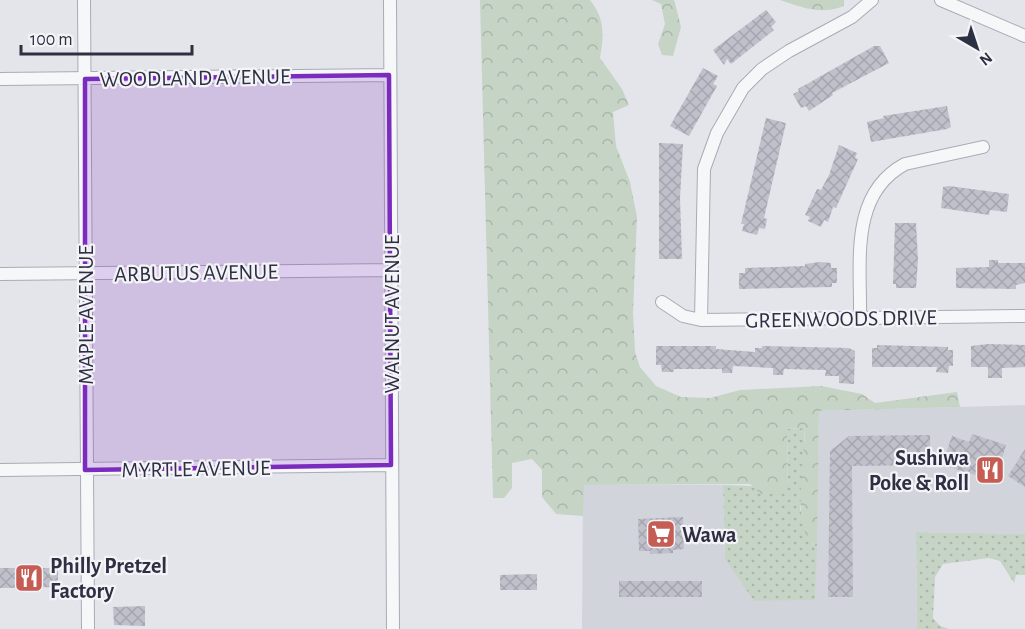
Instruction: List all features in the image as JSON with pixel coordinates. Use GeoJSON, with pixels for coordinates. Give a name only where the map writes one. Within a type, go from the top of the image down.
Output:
{"type":"FeatureCollection","features":[{"type":"Feature","properties":{"kind":"street","name":"MAPLE AVENUE"},"geometry":{"type":"LineString","coordinates":[[84,0],[85,470],[88,629]]}},
{"type":"Feature","properties":{"kind":"street","name":"WALNUT AVENUE"},"geometry":{"type":"LineString","coordinates":[[390,0],[393,629]]}},
{"type":"Feature","properties":{"kind":"street"},"geometry":{"type":"LineString","coordinates":[[701,320],[704,169],[717,133],[743,88],[762,69],[789,51],[852,17],[873,0]]}},
{"type":"Feature","properties":{"kind":"street"},"geometry":{"type":"LineString","coordinates":[[941,0],[1025,36]]}},
{"type":"Feature","properties":{"kind":"street","name":"WOODLAND AVENUE"},"geometry":{"type":"LineString","coordinates":[[0,79],[389,75]]}},
{"type":"Feature","properties":{"kind":"street"},"geometry":{"type":"LineString","coordinates":[[860,316],[861,221],[867,204],[877,188],[893,170],[905,164],[983,147]]}},
{"type":"Feature","properties":{"kind":"street","name":"ARBUTUS AVENUE"},"geometry":{"type":"LineString","coordinates":[[0,274],[392,270]]}},
{"type":"Feature","properties":{"kind":"street","name":"GREENWOODS DRIVE"},"geometry":{"type":"LineString","coordinates":[[662,302],[683,316],[701,320],[860,316],[1025,316]]}},
{"type":"Feature","properties":{"kind":"street","name":"MYRTLE AVENUE"},"geometry":{"type":"LineString","coordinates":[[0,470],[391,465]]}},
{"type":"Feature","properties":{"kind":"highlighted area"},"geometry":{"type":"Polygon","coordinates":[[[389,75],[391,465],[85,470],[85,79],[389,75]]]}},
{"type":"Feature","properties":{"kind":"shaded area"},"geometry":{"type":"Polygon","coordinates":[[[1025,405],[1025,534],[916,532],[917,629],[582,629],[583,485],[723,485],[725,559],[815,600],[819,411],[1025,405]]]}},
{"type":"Feature","properties":{"kind":"green space"},"geometry":{"type":"Polygon","coordinates":[[[480,0],[590,0],[601,20],[603,34],[600,58],[622,89],[629,105],[613,112],[616,146],[630,182],[637,217],[633,312],[635,352],[640,367],[656,386],[681,397],[710,398],[740,390],[821,386],[862,394],[875,403],[957,392],[960,407],[819,411],[817,547],[808,539],[803,526],[801,510],[804,428],[787,429],[788,487],[780,494],[761,494],[750,484],[584,485],[583,516],[556,514],[542,497],[542,470],[532,459],[512,463],[512,488],[504,498],[493,498],[480,0]]]}},
{"type":"Feature","properties":{"kind":"green space"},"geometry":{"type":"Polygon","coordinates":[[[652,0],[674,0],[681,27],[673,56],[662,55],[658,44],[665,24],[661,4],[652,0]]]}},
{"type":"Feature","properties":{"kind":"green space"},"geometry":{"type":"Polygon","coordinates":[[[780,0],[844,0],[844,6],[820,10],[804,8],[780,0]]]}},
{"type":"Feature","properties":{"kind":"green space"},"geometry":{"type":"Polygon","coordinates":[[[804,428],[804,480],[800,509],[813,545],[817,547],[815,600],[754,601],[725,559],[723,485],[788,487],[787,429],[804,428]]]}},
{"type":"Feature","properties":{"kind":"green space"},"geometry":{"type":"Polygon","coordinates":[[[916,532],[1025,534],[1025,575],[1016,575],[1014,583],[1000,561],[989,558],[943,564],[935,577],[933,618],[940,626],[949,629],[917,629],[916,532]]]}},
{"type":"Feature","properties":{"kind":"building"},"geometry":{"type":"Polygon","coordinates":[[[766,10],[776,22],[771,27],[774,30],[731,64],[727,59],[724,65],[713,50],[766,10]]]}},
{"type":"Feature","properties":{"kind":"building"},"geometry":{"type":"Polygon","coordinates":[[[874,46],[880,46],[889,63],[832,93],[833,95],[809,111],[806,106],[801,108],[793,94],[799,91],[798,89],[874,46]]]}},
{"type":"Feature","properties":{"kind":"building"},"geometry":{"type":"Polygon","coordinates":[[[703,68],[718,76],[713,84],[717,86],[689,136],[670,126],[703,68]]]}},
{"type":"Feature","properties":{"kind":"building"},"geometry":{"type":"Polygon","coordinates":[[[947,106],[951,127],[947,129],[871,142],[867,122],[884,118],[883,116],[947,106]]]}},
{"type":"Feature","properties":{"kind":"building"},"geometry":{"type":"Polygon","coordinates":[[[766,118],[786,123],[764,218],[767,219],[765,229],[759,228],[757,235],[742,231],[744,224],[741,224],[766,118]]]}},
{"type":"Feature","properties":{"kind":"building"},"geometry":{"type":"Polygon","coordinates":[[[659,143],[683,144],[680,198],[682,259],[659,259],[659,143]]]}},
{"type":"Feature","properties":{"kind":"building"},"geometry":{"type":"Polygon","coordinates":[[[839,145],[857,153],[855,158],[858,159],[836,208],[833,207],[828,222],[824,220],[821,227],[808,221],[810,217],[805,215],[817,189],[821,190],[829,175],[839,145]]]}},
{"type":"Feature","properties":{"kind":"building"},"geometry":{"type":"Polygon","coordinates":[[[943,187],[1009,194],[1007,212],[990,210],[989,215],[941,208],[943,187]]]}},
{"type":"Feature","properties":{"kind":"building"},"geometry":{"type":"Polygon","coordinates":[[[895,223],[916,223],[918,260],[916,288],[896,288],[896,284],[893,284],[895,223]]]}},
{"type":"Feature","properties":{"kind":"building"},"geometry":{"type":"Polygon","coordinates":[[[989,260],[998,260],[998,263],[1025,263],[1025,283],[1016,285],[1016,289],[956,288],[956,268],[989,267],[989,260]]]}},
{"type":"Feature","properties":{"kind":"building"},"geometry":{"type":"Polygon","coordinates":[[[831,263],[831,268],[837,268],[837,283],[832,283],[832,287],[739,289],[739,273],[745,273],[745,268],[805,266],[805,264],[831,263]]]}},
{"type":"Feature","properties":{"kind":"building"},"geometry":{"type":"Polygon","coordinates":[[[877,345],[948,347],[948,350],[953,350],[953,366],[949,366],[948,373],[936,372],[937,367],[872,367],[872,348],[877,348],[877,345]]]}},
{"type":"Feature","properties":{"kind":"building"},"geometry":{"type":"Polygon","coordinates":[[[1025,345],[1025,367],[1002,368],[1002,378],[988,378],[988,367],[971,367],[971,346],[1025,345]]]}},
{"type":"Feature","properties":{"kind":"building"},"geometry":{"type":"Polygon","coordinates":[[[656,346],[716,346],[716,349],[755,352],[755,348],[762,348],[762,346],[849,348],[855,351],[854,384],[839,383],[839,376],[825,376],[826,370],[784,369],[783,375],[773,375],[773,368],[733,366],[732,373],[722,373],[722,369],[674,369],[673,372],[662,372],[661,365],[656,365],[656,346]]]}},
{"type":"Feature","properties":{"kind":"building"},"geometry":{"type":"Polygon","coordinates":[[[972,434],[1006,445],[995,481],[942,465],[952,436],[969,442],[972,434]]]}},
{"type":"Feature","properties":{"kind":"building"},"geometry":{"type":"Polygon","coordinates":[[[930,435],[931,465],[852,466],[853,597],[828,597],[830,451],[849,436],[930,435]]]}},
{"type":"Feature","properties":{"kind":"building"},"geometry":{"type":"Polygon","coordinates":[[[1025,449],[1025,487],[1008,476],[1025,449]]]}},
{"type":"Feature","properties":{"kind":"building","name":"Wawa"},"geometry":{"type":"Polygon","coordinates":[[[683,517],[684,549],[673,550],[673,553],[650,554],[650,551],[639,551],[638,519],[683,517]]]}},
{"type":"Feature","properties":{"kind":"building","name":"Philly Pretzel Factory"},"geometry":{"type":"Polygon","coordinates":[[[0,568],[58,568],[58,587],[0,588],[0,568]]]}},
{"type":"Feature","properties":{"kind":"building"},"geometry":{"type":"Polygon","coordinates":[[[537,574],[537,590],[500,590],[500,575],[537,574]]]}},
{"type":"Feature","properties":{"kind":"building"},"geometry":{"type":"Polygon","coordinates":[[[619,581],[702,581],[702,597],[619,597],[619,581]]]}},
{"type":"Feature","properties":{"kind":"building"},"geometry":{"type":"Polygon","coordinates":[[[145,606],[145,626],[114,625],[113,607],[145,606]]]}},
{"type":"Feature","properties":{"kind":"place","name":"Sushiwa Poke & Roll"},"geometry":{"type":"Point","coordinates":[990,470]}},
{"type":"Feature","properties":{"kind":"place","name":"Wawa"},"geometry":{"type":"Point","coordinates":[661,534]}},
{"type":"Feature","properties":{"kind":"place","name":"Philly Pretzel Factory"},"geometry":{"type":"Point","coordinates":[29,578]}}]}
